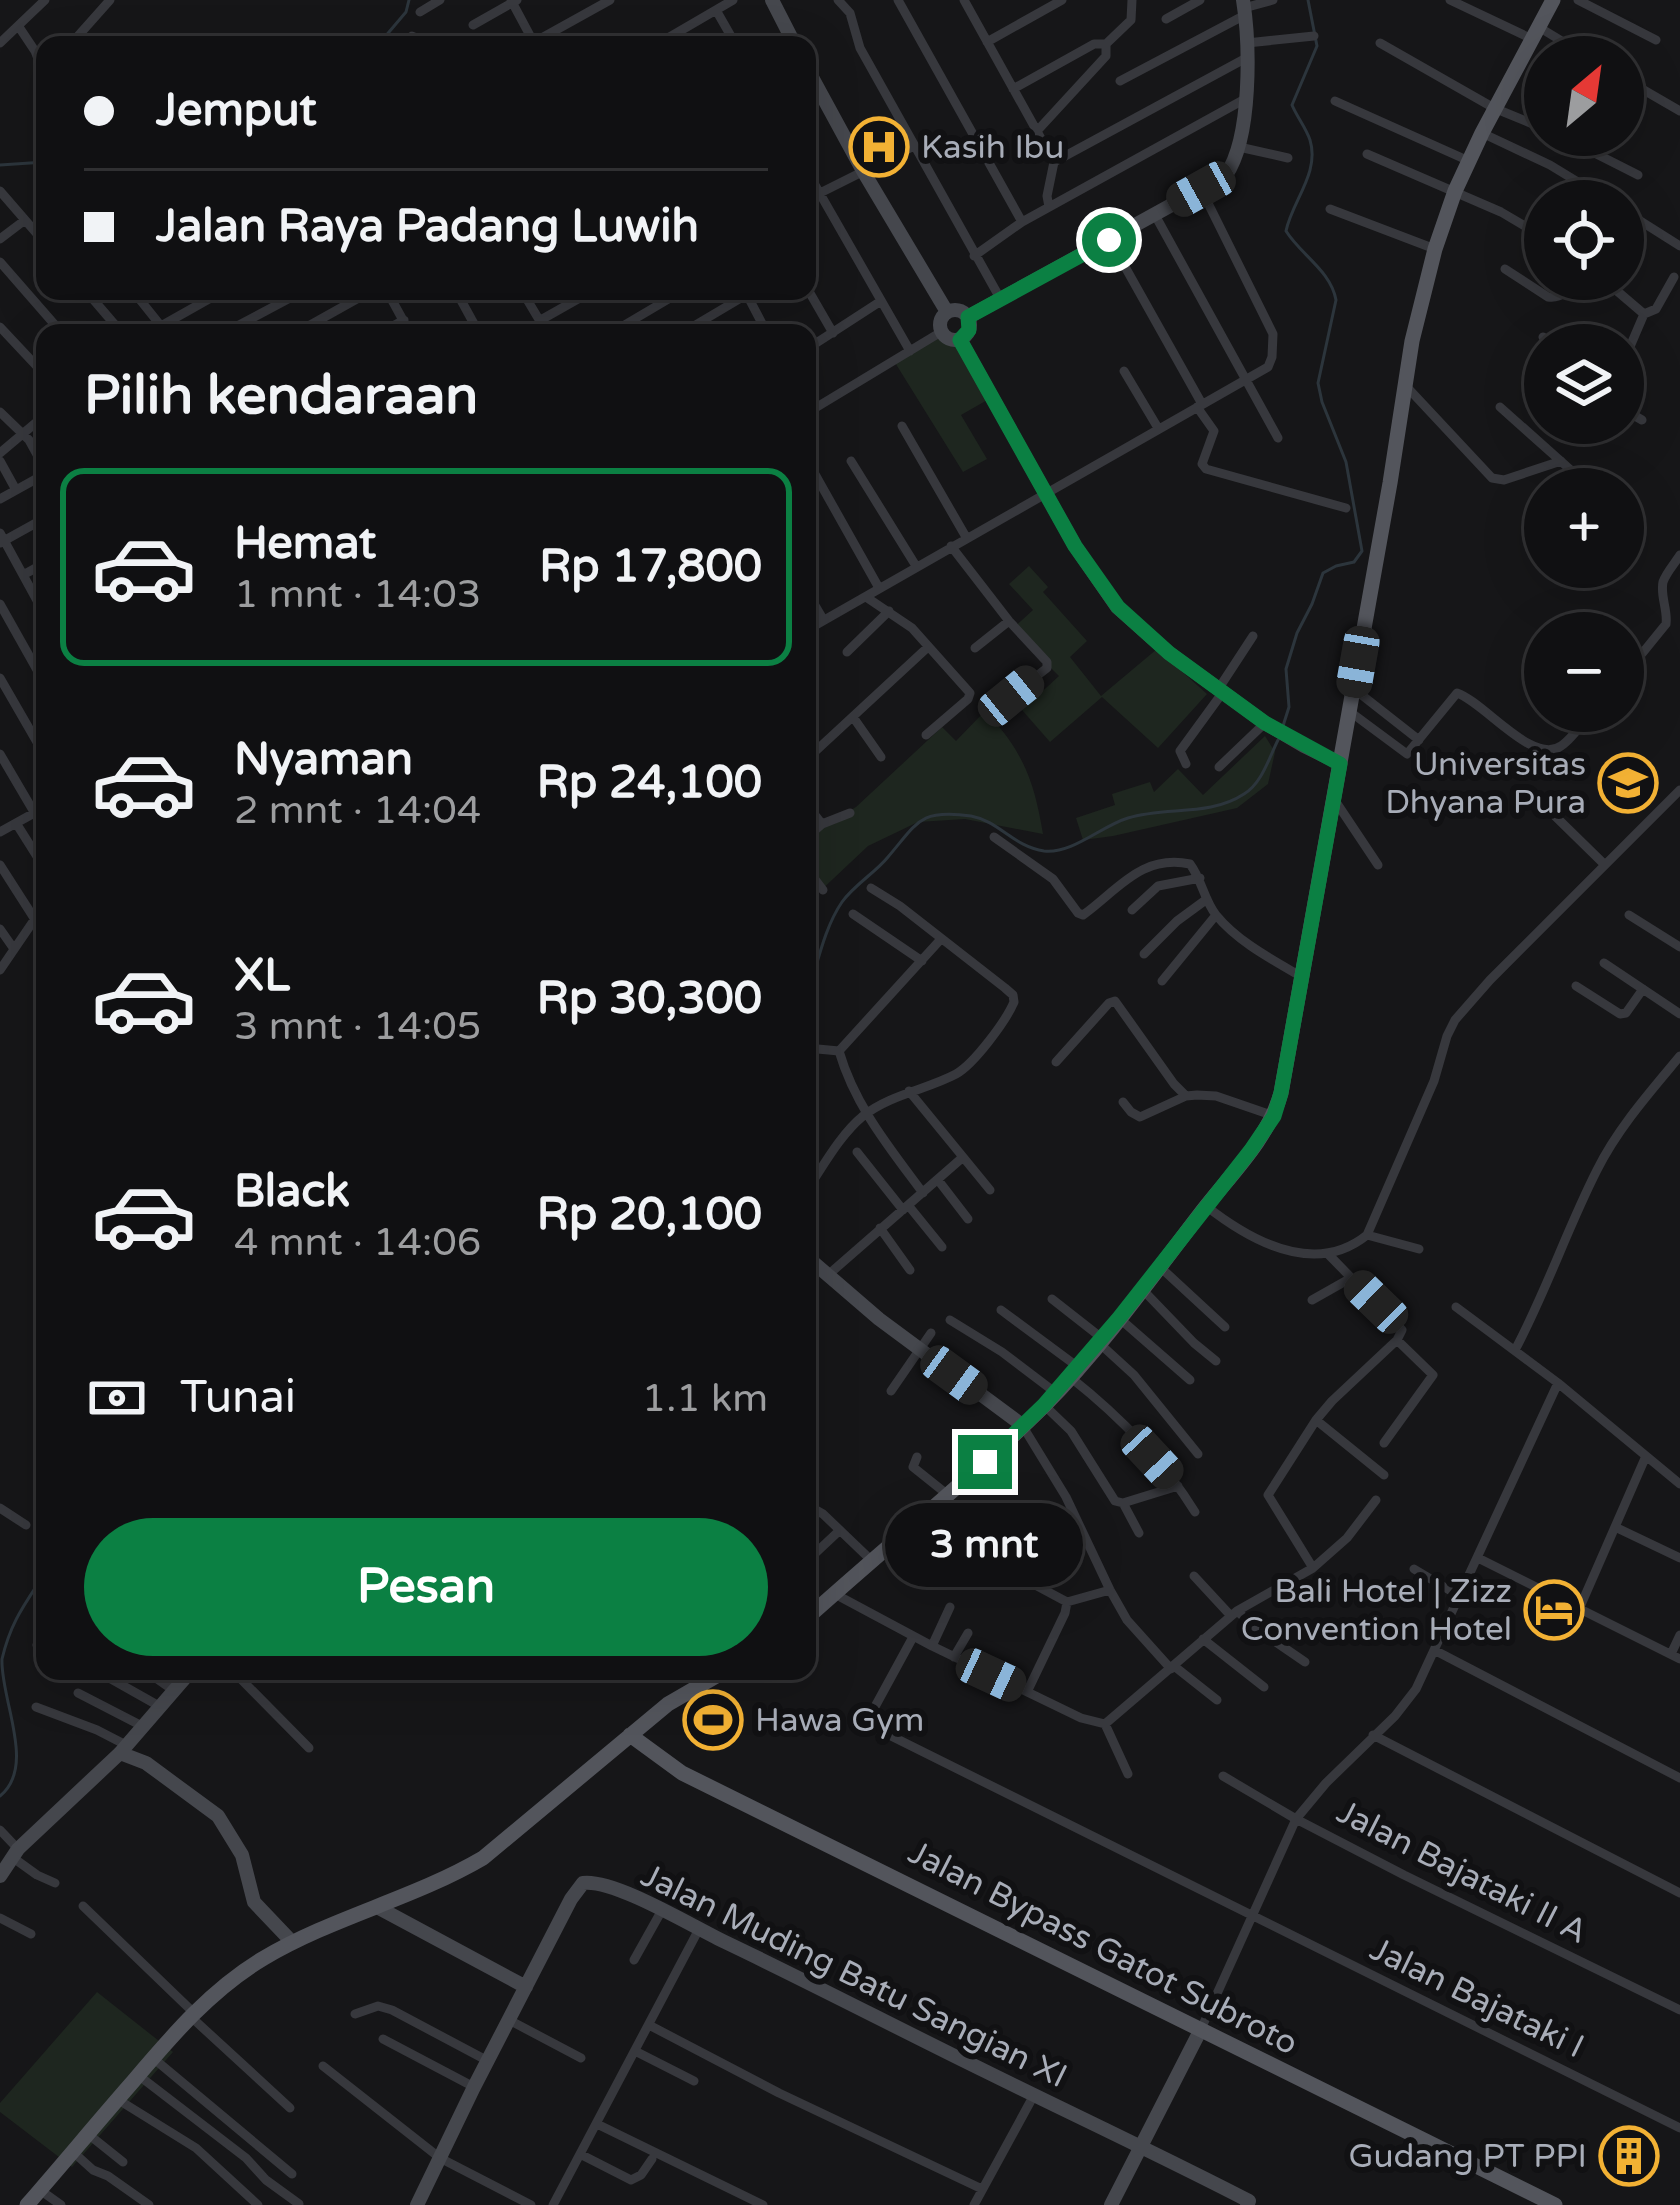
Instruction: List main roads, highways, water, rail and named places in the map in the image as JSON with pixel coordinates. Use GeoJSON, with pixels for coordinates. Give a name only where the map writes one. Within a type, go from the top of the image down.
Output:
{"type":"FeatureCollection","features":[{"type":"Feature","properties":{"kind":"main road"},"geometry":{"type":"LineString","coordinates":[[820,1601],[948,1495],[1050,1399],[1160,1267],[1274,1116],[1354,689],[1412,341],[1435,248],[1482,133],[1552,0]]}},
{"type":"Feature","properties":{"kind":"main road"},"geometry":{"type":"LineString","coordinates":[[28,2205],[191,2014],[258,1961],[483,1858],[668,1704],[709,1680]]}},
{"type":"Feature","properties":{"kind":"main road","name":"Jalan Bypass Gatot Subroto"},"geometry":{"type":"LineString","coordinates":[[630,1735],[682,1773],[1555,2205]]}},
{"type":"Feature","properties":{"kind":"waterway"},"geometry":{"type":"LineString","coordinates":[[386,36],[406,12],[409,0]]}},
{"type":"Feature","properties":{"kind":"waterway"},"geometry":{"type":"LineString","coordinates":[[1283,726],[1289,707],[1286,669],[1323,573],[1354,562],[1362,551],[1346,462],[1318,383],[1336,300],[1328,280],[1286,231],[1311,164],[1310,140],[1292,105],[1317,46],[1308,0]]}},
{"type":"Feature","properties":{"kind":"waterway"},"geometry":{"type":"LineString","coordinates":[[0,165],[36,163]]}},
{"type":"Feature","properties":{"kind":"waterway"},"geometry":{"type":"LineString","coordinates":[[816,967],[842,902],[921,821],[940,815],[971,816],[1033,849],[1055,851],[1128,818],[1231,801],[1256,783],[1278,740]]}},
{"type":"Feature","properties":{"kind":"waterway"},"geometry":{"type":"LineString","coordinates":[[0,1796],[16,1768],[2,1659],[14,1623],[36,1587]]}},
{"type":"Feature","properties":{"kind":"place","name":"Kasih Ibu"},"geometry":{"type":"Point","coordinates":[879,147]}},
{"type":"Feature","properties":{"kind":"place","name":"Universitas Dhyana Pura"},"geometry":{"type":"Point","coordinates":[1628,783]}},
{"type":"Feature","properties":{"kind":"place","name":"Bali Hotel | Zizz Convention Hotel"},"geometry":{"type":"Point","coordinates":[1554,1610]}},
{"type":"Feature","properties":{"kind":"place","name":"Hawa Gym"},"geometry":{"type":"Point","coordinates":[713,1720]}},
{"type":"Feature","properties":{"kind":"place","name":"Gudang PT PPI"},"geometry":{"type":"Point","coordinates":[1629,2156]}}]}
